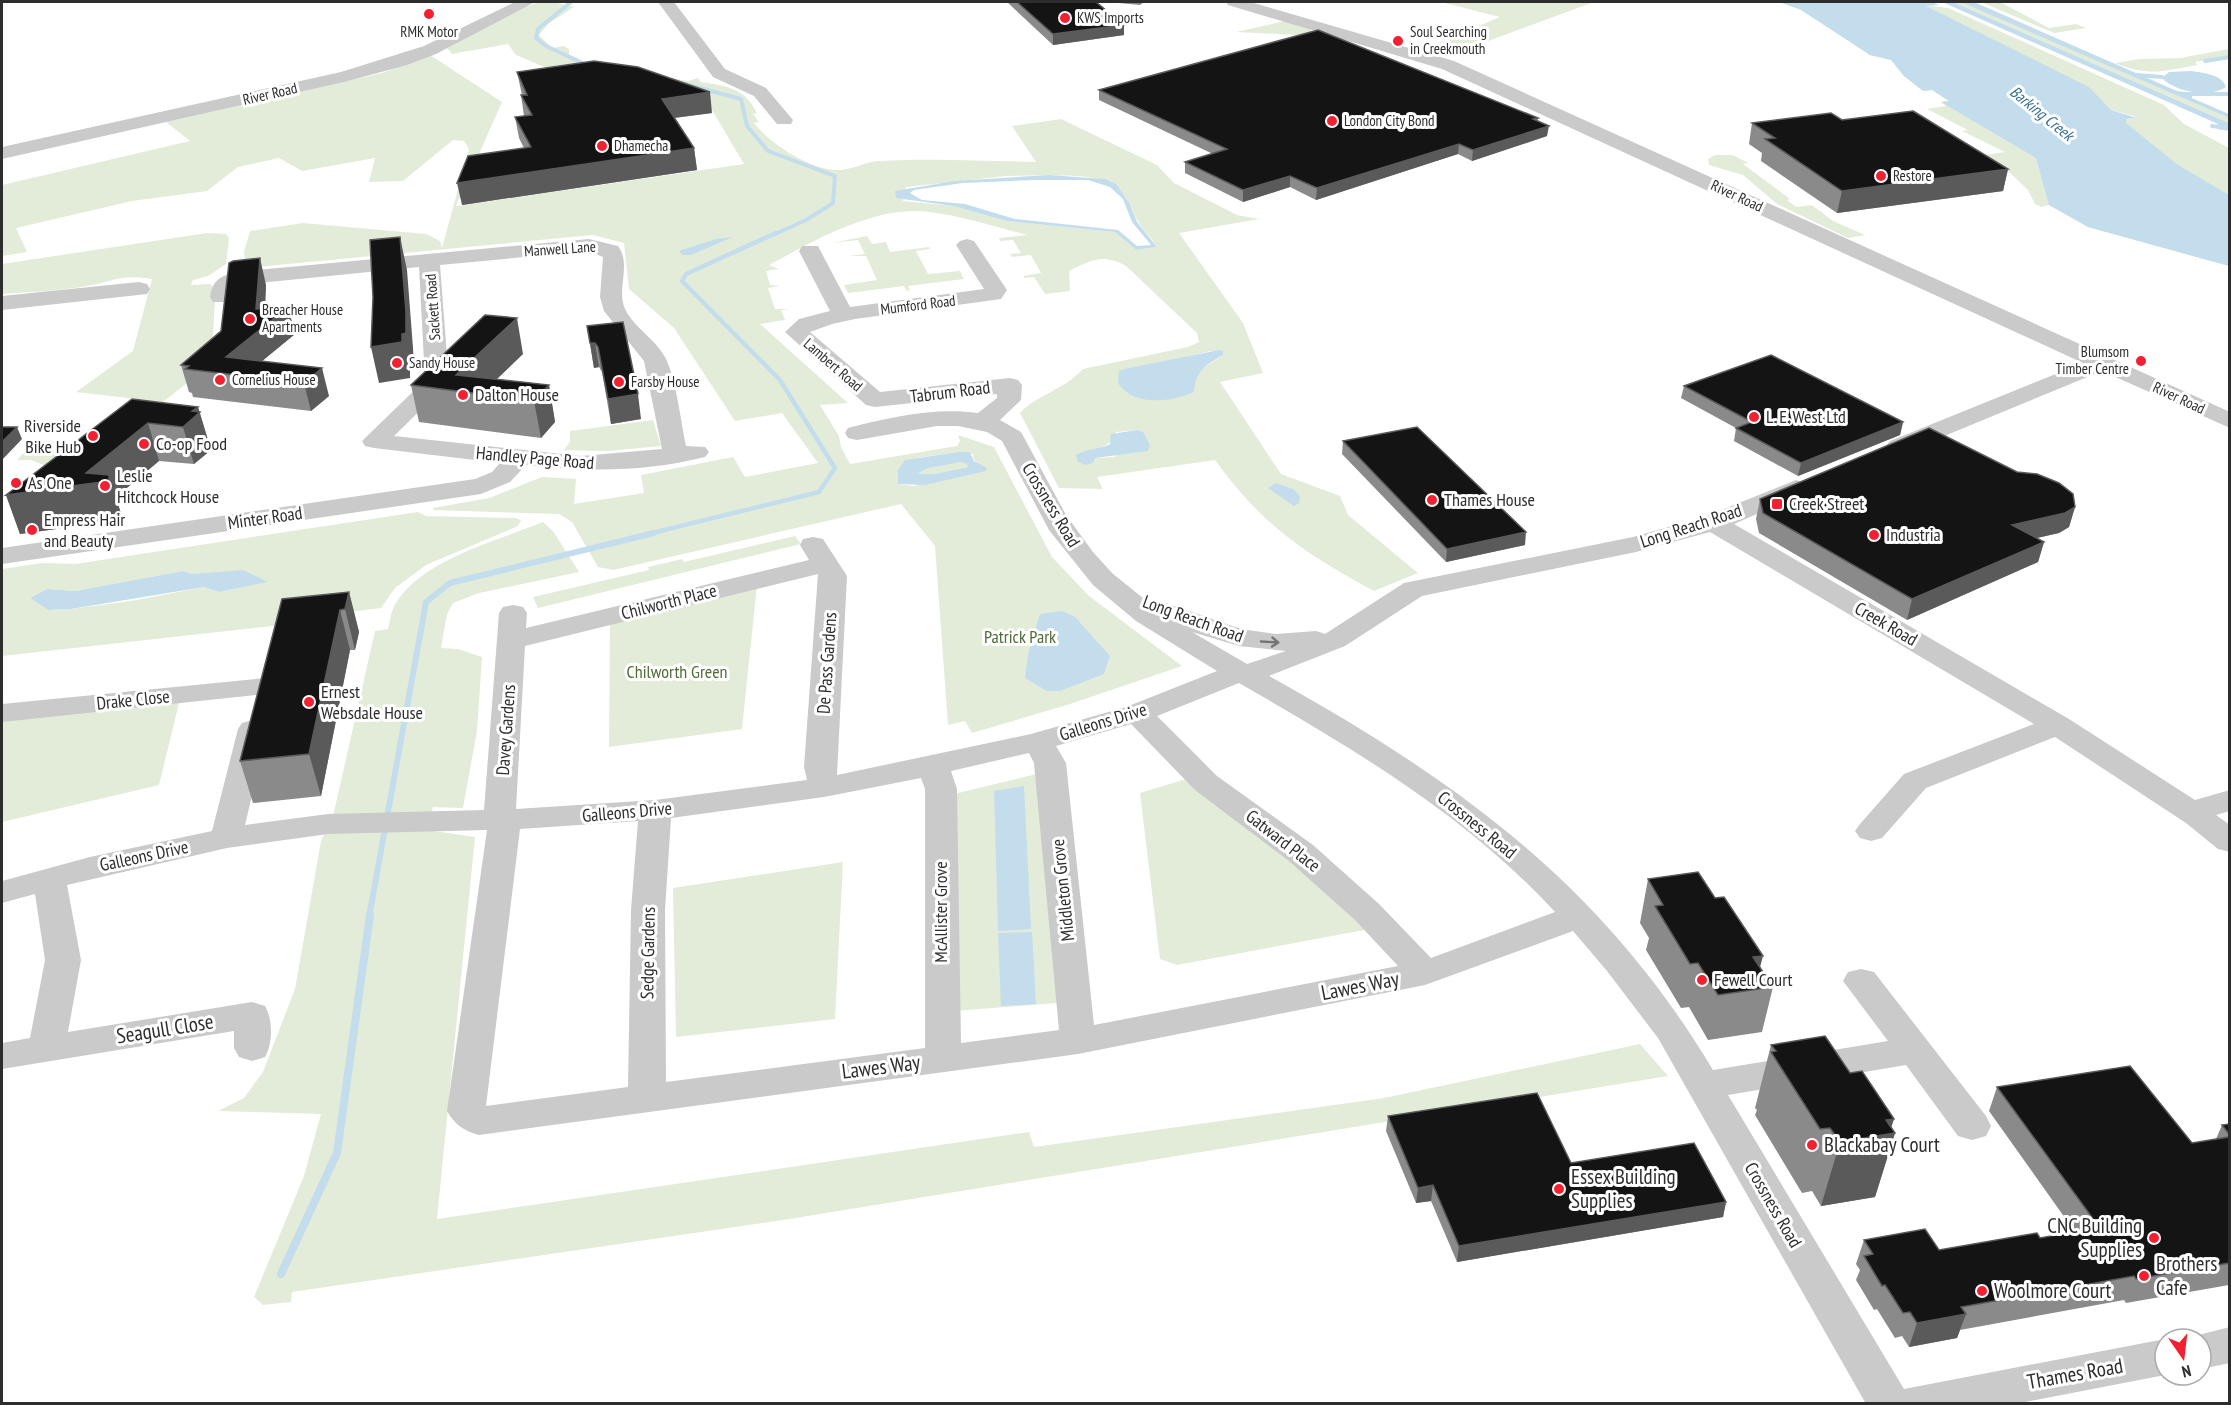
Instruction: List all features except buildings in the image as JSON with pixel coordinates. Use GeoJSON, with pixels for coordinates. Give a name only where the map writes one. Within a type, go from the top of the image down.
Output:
{"type":"FeatureCollection","features":[{"type":"Feature","properties":{"kind":"street","name":"River Road"},"geometry":{"type":"LineString","coordinates":[[2,153],[344,77],[391,64],[430,50],[492,17],[527,2]]}},
{"type":"Feature","properties":{"kind":"street"},"geometry":{"type":"LineString","coordinates":[[666,2],[719,73],[760,92],[784,120]]}},
{"type":"Feature","properties":{"kind":"street","name":"River Road"},"geometry":{"type":"LineString","coordinates":[[1233,2],[1448,64],[2229,421]]}},
{"type":"Feature","properties":{"kind":"street","name":"Manwell Lane"},"geometry":{"type":"LineString","coordinates":[[429,260],[589,245],[612,250],[614,257],[611,297],[615,311],[655,360],[686,454]]}},
{"type":"Feature","properties":{"kind":"street","name":"Mumford Road"},"geometry":{"type":"LineString","coordinates":[[843,314],[993,294],[996,290],[967,245]]}},
{"type":"Feature","properties":{"kind":"street"},"geometry":{"type":"LineString","coordinates":[[808,258],[843,314]]}},
{"type":"Feature","properties":{"kind":"street","name":"Sackett Road"},"geometry":{"type":"LineString","coordinates":[[221,297],[223,284],[235,279],[429,260],[437,382],[374,441]]}},
{"type":"Feature","properties":{"kind":"street"},"geometry":{"type":"LineString","coordinates":[[2,303],[139,289]]}},
{"type":"Feature","properties":{"kind":"street","name":"Lambert Road"},"geometry":{"type":"LineString","coordinates":[[843,314],[803,325],[796,332],[874,400]]}},
{"type":"Feature","properties":{"kind":"street"},"geometry":{"type":"LineString","coordinates":[[1880,454],[2102,363]]}},
{"type":"Feature","properties":{"kind":"street","name":"Tabrum Road"},"geometry":{"type":"LineString","coordinates":[[874,400],[1010,385],[1010,400],[983,422]]}},
{"type":"Feature","properties":{"kind":"street","name":"Crossness Road"},"geometry":{"type":"LineString","coordinates":[[857,433],[948,419],[983,422],[1005,431],[1012,437],[1070,541],[1098,574],[1139,610],[1196,648],[1242,673],[1433,788],[1520,860],[1578,916],[1645,993],[1704,1085],[1889,1404]]}},
{"type":"Feature","properties":{"kind":"street","name":"Handley Page Road"},"geometry":{"type":"LineString","coordinates":[[374,441],[518,459],[597,464],[686,454]]}},
{"type":"Feature","properties":{"kind":"street","name":"Minter Road"},"geometry":{"type":"LineString","coordinates":[[2,556],[481,486],[501,477],[518,459]]}},
{"type":"Feature","properties":{"kind":"street","name":"Long Reach Road"},"geometry":{"type":"LineString","coordinates":[[1242,673],[1267,668],[1315,650],[1401,595],[1420,588],[1563,560],[1713,523],[1821,478]]}},
{"type":"Feature","properties":{"kind":"street","name":"Creek Road"},"geometry":{"type":"LineString","coordinates":[[1713,523],[2058,725],[2191,812],[2229,842]]}},
{"type":"Feature","properties":{"kind":"street","name":"Chilworth Place"},"geometry":{"type":"LineString","coordinates":[[513,627],[820,555]]}},
{"type":"Feature","properties":{"kind":"street","name":"De Pass Gardens"},"geometry":{"type":"LineString","coordinates":[[820,555],[833,576],[820,767],[824,787]]}},
{"type":"Feature","properties":{"kind":"street","name":"Long Reach Road"},"geometry":{"type":"LineString","coordinates":[[1116,590],[1199,626],[1235,638],[1288,643],[1343,634]]}},
{"type":"Feature","properties":{"kind":"street","name":"Davey Gardens"},"geometry":{"type":"LineString","coordinates":[[502,820],[513,627]]}},
{"type":"Feature","properties":{"kind":"street","name":"Galleons Drive"},"geometry":{"type":"LineString","coordinates":[[2,892],[227,838],[328,824],[502,820],[655,810],[824,787],[933,766],[1038,742],[1137,713],[1242,673]]}},
{"type":"Feature","properties":{"kind":"street","name":"Drake Close"},"geometry":{"type":"LineString","coordinates":[[2,713],[268,676],[233,803],[227,838]]}},
{"type":"Feature","properties":{"kind":"street","name":"Gatward Place"},"geometry":{"type":"LineString","coordinates":[[1137,713],[1206,783],[1301,853],[1367,912],[1425,973]]}},
{"type":"Feature","properties":{"kind":"street"},"geometry":{"type":"LineString","coordinates":[[1872,831],[1914,782],[2058,725]]}},
{"type":"Feature","properties":{"kind":"street","name":"Middleton Grove"},"geometry":{"type":"LineString","coordinates":[[1038,742],[1050,763],[1078,1041]]}},
{"type":"Feature","properties":{"kind":"street","name":"McAllister Grove"},"geometry":{"type":"LineString","coordinates":[[933,766],[941,789],[943,1059]]}},
{"type":"Feature","properties":{"kind":"street"},"geometry":{"type":"LineString","coordinates":[[2191,812],[2229,800]]}},
{"type":"Feature","properties":{"kind":"street","name":"Sedge Gardens"},"geometry":{"type":"LineString","coordinates":[[647,1097],[648,910],[655,810]]}},
{"type":"Feature","properties":{"kind":"street","name":"Lawes Way"},"geometry":{"type":"LineString","coordinates":[[502,820],[466,1111],[479,1120],[1078,1041],[1425,973],[1578,916]]}},
{"type":"Feature","properties":{"kind":"street"},"geometry":{"type":"LineString","coordinates":[[47,1047],[63,960],[49,879]]}},
{"type":"Feature","properties":{"kind":"street"},"geometry":{"type":"LineString","coordinates":[[1861,981],[1972,1126]]}},
{"type":"Feature","properties":{"kind":"street","name":"Seagull Close"},"geometry":{"type":"LineString","coordinates":[[2,1056],[252,1015],[252,1048]]}},
{"type":"Feature","properties":{"kind":"street"},"geometry":{"type":"LineString","coordinates":[[1704,1085],[1915,1050]]}},
{"type":"Feature","properties":{"kind":"street"},"geometry":{"type":"LineString","coordinates":[[2213,1349],[2229,1346]]}},
{"type":"Feature","properties":{"kind":"street","name":"Thames Road"},"geometry":{"type":"LineString","coordinates":[[1915,1404],[2153,1359]]}},
{"type":"Feature","properties":{"kind":"green space","name":"Patrick Park"},"geometry":{"type":"Polygon","coordinates":[[[540,2],[558,2],[574,7],[548,24],[539,35],[552,48],[564,46],[569,49],[569,55],[585,63],[688,81],[698,78],[701,82],[719,85],[741,93],[757,113],[753,114],[759,122],[754,123],[761,131],[792,155],[817,166],[840,170],[875,161],[1036,162],[1012,126],[1061,119],[1157,165],[1174,183],[1237,215],[1259,219],[1179,233],[1243,323],[1263,373],[1220,382],[1281,474],[1340,496],[1348,515],[1418,573],[1374,591],[1326,564],[1286,536],[1250,503],[1215,460],[1097,477],[1103,489],[1059,488],[1020,413],[1027,406],[1068,382],[1083,369],[1188,347],[1199,342],[1197,333],[1126,266],[1118,262],[1104,259],[1084,264],[1069,271],[1070,291],[1045,294],[1034,277],[1025,278],[1023,276],[1041,273],[1031,255],[1012,257],[1010,254],[1021,253],[1013,240],[1000,241],[999,238],[1027,235],[970,220],[914,211],[876,216],[858,222],[839,229],[769,265],[779,269],[766,271],[770,285],[780,286],[768,288],[775,309],[791,309],[781,310],[785,320],[760,324],[848,403],[820,405],[839,436],[841,447],[850,464],[957,446],[960,441],[958,435],[994,447],[1052,557],[1089,596],[1182,666],[1070,704],[972,733],[965,721],[948,725],[935,546],[901,504],[613,570],[598,567],[572,522],[559,514],[433,510],[433,508],[489,498],[542,477],[576,479],[574,504],[644,493],[641,475],[733,457],[745,477],[818,463],[782,413],[735,421],[674,328],[629,289],[624,243],[593,235],[246,268],[244,252],[250,231],[303,223],[426,234],[440,241],[442,248],[469,149],[464,141],[453,140],[403,181],[369,182],[375,158],[302,171],[279,158],[238,167],[207,191],[132,201],[16,228],[27,252],[2,256],[2,185],[190,141],[166,122],[382,73],[430,55],[502,102],[456,206],[744,164],[712,110],[568,77],[516,55],[508,44],[452,54],[447,48],[512,11],[540,2]],[[1006,176],[906,187],[903,201],[953,206],[1007,221],[1115,232],[1136,250],[1157,247],[1139,223],[1122,193],[1105,181],[1072,176],[1006,176]],[[1210,351],[1154,365],[1124,369],[1152,399],[1161,400],[1195,379],[1199,371],[1223,355],[1210,351]],[[1137,430],[1116,432],[1106,445],[1081,452],[1095,458],[1115,457],[1137,430]],[[958,452],[916,458],[898,484],[914,486],[979,464],[974,460],[973,454],[958,452]]]}},
{"type":"Feature","properties":{"kind":"green space"},"geometry":{"type":"Polygon","coordinates":[[[1441,2],[1594,2],[1447,56],[1425,49],[1500,17],[1441,2]]]}},
{"type":"Feature","properties":{"kind":"green space"},"geometry":{"type":"Polygon","coordinates":[[[1953,2],[1966,3],[2229,118],[2229,123],[1953,2]]]}},
{"type":"Feature","properties":{"kind":"green space"},"geometry":{"type":"Polygon","coordinates":[[[1981,2],[2000,2],[2049,28],[2076,24],[2086,28],[2054,33],[1981,2]]]}},
{"type":"Feature","properties":{"kind":"green space"},"geometry":{"type":"Polygon","coordinates":[[[1924,5],[1948,8],[2164,105],[2184,124],[2229,148],[2229,210],[2113,122],[2136,118],[2134,116],[2111,110],[1924,5]]]}},
{"type":"Feature","properties":{"kind":"green space"},"geometry":{"type":"Polygon","coordinates":[[[1285,21],[1310,28],[1311,32],[1300,35],[1236,32],[1285,21]]]}},
{"type":"Feature","properties":{"kind":"green space"},"geometry":{"type":"Polygon","coordinates":[[[1863,42],[2229,266],[2088,227],[2049,205],[2041,207],[2035,204],[2028,190],[2003,166],[1973,157],[2005,152],[1962,131],[1968,130],[1927,109],[1946,106],[1941,102],[1949,101],[1932,90],[1923,91],[1904,76],[1891,60],[1870,55],[1855,45],[1863,42]]]}},
{"type":"Feature","properties":{"kind":"green space"},"geometry":{"type":"Polygon","coordinates":[[[2229,49],[2229,56],[2195,62],[2197,65],[2165,71],[2138,70],[2115,63],[2139,59],[2180,58],[2229,49]]]}},
{"type":"Feature","properties":{"kind":"green space"},"geometry":{"type":"Polygon","coordinates":[[[1715,155],[1733,155],[1748,163],[1743,164],[1790,199],[1787,200],[1796,207],[1812,205],[1833,221],[1865,235],[1848,238],[1777,204],[1743,175],[1709,165],[1708,159],[1715,155]]]}},
{"type":"Feature","properties":{"kind":"green space"},"geometry":{"type":"Polygon","coordinates":[[[207,233],[226,234],[229,238],[226,264],[208,276],[193,280],[191,285],[210,284],[216,288],[211,364],[163,402],[76,392],[133,351],[152,279],[125,278],[76,288],[2,294],[2,264],[207,233]]]}},
{"type":"Feature","properties":{"kind":"green space"},"geometry":{"type":"Polygon","coordinates":[[[867,236],[872,244],[886,242],[890,252],[929,247],[930,249],[916,251],[928,274],[960,271],[964,279],[908,286],[910,290],[907,291],[904,286],[848,293],[844,285],[877,280],[866,256],[849,256],[865,254],[858,240],[831,243],[867,236]]]}},
{"type":"Feature","properties":{"kind":"green space"},"geometry":{"type":"Polygon","coordinates":[[[653,420],[661,446],[608,451],[564,450],[570,442],[570,431],[653,420]]]}},
{"type":"Feature","properties":{"kind":"green space"},"geometry":{"type":"Polygon","coordinates":[[[34,442],[115,443],[71,476],[31,460],[17,460],[34,442]]]}},
{"type":"Feature","properties":{"kind":"green space"},"geometry":{"type":"Polygon","coordinates":[[[961,462],[968,464],[968,467],[934,474],[917,474],[928,467],[961,462]]]}},
{"type":"Feature","properties":{"kind":"green space"},"geometry":{"type":"Polygon","coordinates":[[[418,512],[426,516],[521,520],[518,526],[426,565],[395,588],[381,608],[310,617],[307,622],[2,656],[2,569],[42,563],[75,564],[418,512]],[[183,571],[75,591],[47,589],[30,598],[48,610],[71,609],[131,601],[204,587],[219,592],[267,582],[183,571]]]}},
{"type":"Feature","properties":{"kind":"green space"},"geometry":{"type":"Polygon","coordinates":[[[543,522],[553,531],[579,572],[479,593],[453,603],[447,614],[441,648],[458,649],[482,657],[477,731],[463,808],[433,807],[427,830],[475,837],[437,1219],[1029,1132],[1034,1147],[1384,1098],[1640,1044],[1668,1076],[783,1220],[292,1292],[291,1302],[263,1305],[254,1297],[304,1176],[321,1114],[218,1111],[244,1098],[263,1072],[295,989],[321,841],[334,812],[375,631],[388,629],[396,603],[423,575],[462,553],[543,522]]]}},
{"type":"Feature","properties":{"kind":"green space"},"geometry":{"type":"Polygon","coordinates":[[[795,536],[801,544],[538,608],[533,597],[649,570],[648,567],[682,559],[684,562],[795,536]]]}},
{"type":"Feature","properties":{"kind":"green space","name":"Chilworth Green"},"geometry":{"type":"Polygon","coordinates":[[[757,585],[742,729],[609,747],[610,621],[757,585]]]}},
{"type":"Feature","properties":{"kind":"green space"},"geometry":{"type":"Polygon","coordinates":[[[179,703],[159,785],[2,822],[2,720],[179,703]]]}},
{"type":"Feature","properties":{"kind":"green space"},"geometry":{"type":"Polygon","coordinates":[[[1041,773],[1057,1003],[954,1011],[950,795],[1041,773]]]}},
{"type":"Feature","properties":{"kind":"green space"},"geometry":{"type":"Polygon","coordinates":[[[1186,779],[1375,928],[1177,965],[1160,959],[1140,793],[1186,779]]]}},
{"type":"Feature","properties":{"kind":"green space"},"geometry":{"type":"Polygon","coordinates":[[[843,862],[835,1019],[676,1037],[673,888],[843,862]]]}},
{"type":"Feature","properties":{"kind":"water","name":"Barking Creek"},"geometry":{"type":"Polygon","coordinates":[[[1779,2],[1934,3],[1939,5],[1926,6],[2089,87],[2111,110],[2137,118],[2127,119],[2126,123],[2178,165],[2229,195],[2229,266],[2088,227],[2049,205],[2036,158],[1941,102],[1949,101],[1932,90],[1923,91],[1904,76],[1891,60],[1870,55],[1801,10],[1779,2]]]}},
{"type":"Feature","properties":{"kind":"water"},"geometry":{"type":"Polygon","coordinates":[[[1942,2],[1953,2],[2229,123],[2229,131],[2217,129],[2218,124],[1942,2]]]}},
{"type":"Feature","properties":{"kind":"water"},"geometry":{"type":"Polygon","coordinates":[[[1961,2],[1974,2],[2177,91],[2192,93],[2192,98],[2229,114],[2229,118],[1961,2]]]}},
{"type":"Feature","properties":{"kind":"water"},"geometry":{"type":"Polygon","coordinates":[[[2191,71],[2221,79],[2226,87],[2211,92],[2193,92],[2175,87],[2162,78],[2169,72],[2191,71]]]}},
{"type":"Feature","properties":{"kind":"water"},"geometry":{"type":"Polygon","coordinates":[[[1049,175],[1105,179],[1116,184],[1130,204],[1137,222],[1157,247],[1136,250],[1115,232],[1007,221],[953,206],[896,198],[895,191],[954,181],[1049,175]],[[1088,180],[963,183],[914,190],[910,193],[922,200],[965,204],[1015,219],[1118,230],[1137,246],[1151,245],[1132,222],[1123,199],[1110,187],[1088,180]]]}},
{"type":"Feature","properties":{"kind":"water"},"geometry":{"type":"Polygon","coordinates":[[[733,237],[691,255],[682,255],[679,251],[716,239],[733,237]]]}},
{"type":"Feature","properties":{"kind":"water"},"geometry":{"type":"Polygon","coordinates":[[[1223,351],[1223,355],[1203,369],[1197,378],[1194,392],[1185,395],[1164,400],[1143,399],[1125,391],[1118,383],[1119,371],[1124,369],[1223,351]]]}},
{"type":"Feature","properties":{"kind":"water"},"geometry":{"type":"Polygon","coordinates":[[[1137,430],[1143,432],[1150,445],[1148,451],[1095,458],[1094,462],[1086,465],[1078,462],[1076,455],[1110,444],[1111,434],[1137,430]]]}},
{"type":"Feature","properties":{"kind":"water"},"geometry":{"type":"Polygon","coordinates":[[[970,452],[974,461],[987,468],[986,471],[925,485],[898,484],[898,470],[905,460],[970,452]],[[961,462],[928,468],[917,474],[934,474],[968,467],[967,464],[961,462]]]}},
{"type":"Feature","properties":{"kind":"water"},"geometry":{"type":"Polygon","coordinates":[[[1276,483],[1293,489],[1300,496],[1299,503],[1294,506],[1268,488],[1276,483]]]}},
{"type":"Feature","properties":{"kind":"water"},"geometry":{"type":"Polygon","coordinates":[[[243,570],[268,582],[219,592],[204,587],[71,609],[48,610],[30,598],[47,589],[75,591],[183,571],[193,574],[243,570]]]}},
{"type":"Feature","properties":{"kind":"water"},"geometry":{"type":"Polygon","coordinates":[[[1062,611],[1075,617],[1110,656],[1104,674],[1060,691],[1047,691],[1025,678],[1028,655],[1040,614],[1062,611]]]}},
{"type":"Feature","properties":{"kind":"water"},"geometry":{"type":"Polygon","coordinates":[[[1024,786],[1031,929],[998,931],[994,791],[1024,786]]]}},
{"type":"Feature","properties":{"kind":"water"},"geometry":{"type":"Polygon","coordinates":[[[1032,932],[1036,1004],[1001,1006],[998,933],[1032,932]]]}},
{"type":"Feature","properties":{"kind":"waterway"},"geometry":{"type":"LineString","coordinates":[[571,2],[538,29],[536,38],[546,46],[589,66]]}},
{"type":"Feature","properties":{"kind":"waterway"},"geometry":{"type":"LineString","coordinates":[[2205,61],[2230,57]]}},
{"type":"Feature","properties":{"kind":"waterway"},"geometry":{"type":"LineString","coordinates":[[2136,75],[2162,77]]}},
{"type":"Feature","properties":{"kind":"waterway"},"geometry":{"type":"LineString","coordinates":[[685,84],[741,99],[747,126],[768,151],[835,176],[833,203],[806,220],[773,235]]}},
{"type":"Feature","properties":{"kind":"waterway"},"geometry":{"type":"LineString","coordinates":[[2185,94],[2230,94]]}},
{"type":"Feature","properties":{"kind":"waterway"},"geometry":{"type":"LineString","coordinates":[[2212,126],[2230,128]]}},
{"type":"Feature","properties":{"kind":"waterway"},"geometry":{"type":"LineString","coordinates":[[648,534],[819,492],[835,468],[780,380],[682,281],[686,274],[776,233]]}},
{"type":"Feature","properties":{"kind":"waterway"},"geometry":{"type":"LineString","coordinates":[[369,917],[426,602],[450,583],[654,533]]}},
{"type":"Feature","properties":{"kind":"waterway"},"geometry":{"type":"LineString","coordinates":[[281,1274],[337,1153],[370,915]]}},
{"type":"Feature","properties":{"kind":"place","name":"RMK Motor"},"geometry":{"type":"Point","coordinates":[429,14]}},
{"type":"Feature","properties":{"kind":"place","name":"KWS Imports"},"geometry":{"type":"Point","coordinates":[1065,18]}},
{"type":"Feature","properties":{"kind":"place","name":"Soul Searching in Creekmouth"},"geometry":{"type":"Point","coordinates":[1398,41]}},
{"type":"Feature","properties":{"kind":"place","name":"London City Bond"},"geometry":{"type":"Point","coordinates":[1332,121]}},
{"type":"Feature","properties":{"kind":"place","name":"Dhamecha"},"geometry":{"type":"Point","coordinates":[602,146]}},
{"type":"Feature","properties":{"kind":"place","name":"Restore"},"geometry":{"type":"Point","coordinates":[1881,176]}},
{"type":"Feature","properties":{"kind":"place","name":"Breacher House Apartments"},"geometry":{"type":"Point","coordinates":[250,319]}},
{"type":"Feature","properties":{"kind":"place","name":"Blumsom Timber Centre"},"geometry":{"type":"Point","coordinates":[2141,361]}},
{"type":"Feature","properties":{"kind":"place","name":"Sandy House"},"geometry":{"type":"Point","coordinates":[397,363]}},
{"type":"Feature","properties":{"kind":"place","name":"Cornelius House"},"geometry":{"type":"Point","coordinates":[220,380]}},
{"type":"Feature","properties":{"kind":"place","name":"Farsby House"},"geometry":{"type":"Point","coordinates":[619,382]}},
{"type":"Feature","properties":{"kind":"place","name":"Dalton House"},"geometry":{"type":"Point","coordinates":[463,395]}},
{"type":"Feature","properties":{"kind":"place","name":"L. E. West Ltd"},"geometry":{"type":"Point","coordinates":[1754,417]}},
{"type":"Feature","properties":{"kind":"place","name":"Riverside Bike Hub"},"geometry":{"type":"Point","coordinates":[93,436]}},
{"type":"Feature","properties":{"kind":"place","name":"Co-op Food"},"geometry":{"type":"Point","coordinates":[144,444]}},
{"type":"Feature","properties":{"kind":"place","name":"As One"},"geometry":{"type":"Point","coordinates":[16,483]}},
{"type":"Feature","properties":{"kind":"place","name":"Leslie Hitchcock House"},"geometry":{"type":"Point","coordinates":[105,486]}},
{"type":"Feature","properties":{"kind":"place","name":"Thames House"},"geometry":{"type":"Point","coordinates":[1432,500]}},
{"type":"Feature","properties":{"kind":"place","name":"Creek Street"},"geometry":{"type":"Point","coordinates":[1777,504]}},
{"type":"Feature","properties":{"kind":"place","name":"Empress Hair and Beauty"},"geometry":{"type":"Point","coordinates":[32,530]}},
{"type":"Feature","properties":{"kind":"place","name":"Industria"},"geometry":{"type":"Point","coordinates":[1874,535]}},
{"type":"Feature","properties":{"kind":"place","name":"Ernest Websdale House"},"geometry":{"type":"Point","coordinates":[309,702]}},
{"type":"Feature","properties":{"kind":"place","name":"Fewell Court"},"geometry":{"type":"Point","coordinates":[1702,980]}},
{"type":"Feature","properties":{"kind":"place","name":"Blackabay Court"},"geometry":{"type":"Point","coordinates":[1812,1145]}},
{"type":"Feature","properties":{"kind":"place","name":"Essex Building Supplies"},"geometry":{"type":"Point","coordinates":[1559,1189]}},
{"type":"Feature","properties":{"kind":"place","name":"CNC Building Supplies"},"geometry":{"type":"Point","coordinates":[2154,1238]}},
{"type":"Feature","properties":{"kind":"place","name":"Brothers Cafe"},"geometry":{"type":"Point","coordinates":[2144,1276]}},
{"type":"Feature","properties":{"kind":"place","name":"Woolmore Court"},"geometry":{"type":"Point","coordinates":[1982,1291]}}]}
